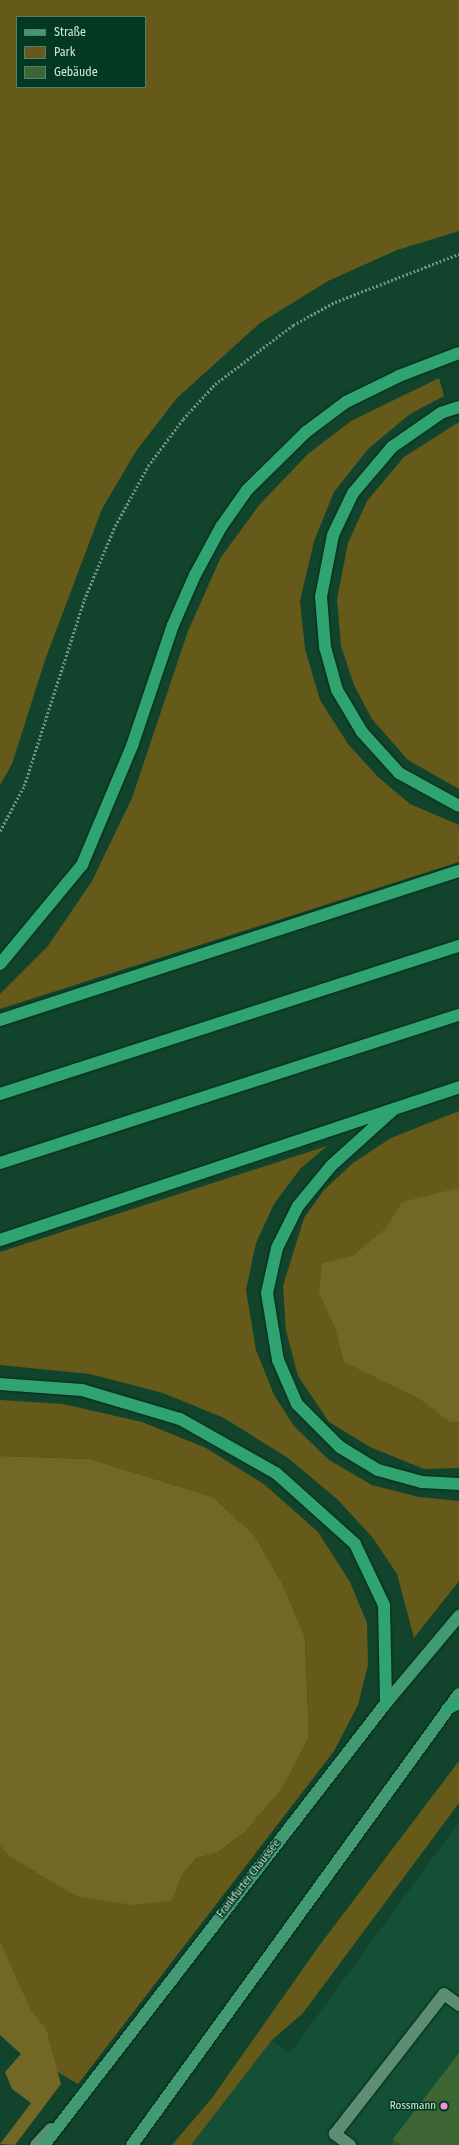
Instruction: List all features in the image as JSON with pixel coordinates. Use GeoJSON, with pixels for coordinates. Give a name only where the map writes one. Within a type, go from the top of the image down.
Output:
{"type":"FeatureCollection","features":[{"type":"Feature","properties":{"kind":"highway"},"geometry":{"type":"LineString","coordinates":[[0,964],[82,865],[132,746],[173,625],[195,575],[221,527],[247,490],[306,432],[346,402],[399,376],[459,353]]}},
{"type":"Feature","properties":{"kind":"highway"},"geometry":{"type":"LineString","coordinates":[[459,407],[441,413],[392,447],[354,493],[333,535],[321,597],[325,647],[337,690],[362,732],[399,773],[459,806]]}},
{"type":"Feature","properties":{"kind":"highway"},"geometry":{"type":"LineString","coordinates":[[0,1020],[459,871]]}},
{"type":"Feature","properties":{"kind":"highway"},"geometry":{"type":"LineString","coordinates":[[0,1094],[459,946]]}},
{"type":"Feature","properties":{"kind":"highway"},"geometry":{"type":"LineString","coordinates":[[0,1163],[459,1015]]}},
{"type":"Feature","properties":{"kind":"highway"},"geometry":{"type":"LineString","coordinates":[[0,1240],[459,1087]]}},
{"type":"Feature","properties":{"kind":"highway"},"geometry":{"type":"LineString","coordinates":[[394,1109],[331,1166],[298,1206],[277,1248],[267,1293],[278,1360],[297,1404],[340,1447],[378,1470],[422,1482],[459,1484]]}},
{"type":"Feature","properties":{"kind":"highway"},"geometry":{"type":"LineString","coordinates":[[0,1384],[82,1390],[180,1419],[282,1478],[355,1544],[384,1605],[386,1703]]}},
{"type":"Feature","properties":{"kind":"highway"},"geometry":{"type":"LineString","coordinates":[[447,1709],[459,1702]]}},
{"type":"Feature","properties":{"kind":"main road","name":"Frankfurter Chaussee"},"geometry":{"type":"LineString","coordinates":[[44,2145],[68,2111],[386,1703],[459,1616]]}},
{"type":"Feature","properties":{"kind":"main road"},"geometry":{"type":"LineString","coordinates":[[132,2145],[459,1694]]}},
{"type":"Feature","properties":{"kind":"lane"},"geometry":{"type":"LineString","coordinates":[[350,2145],[335,2134],[439,2000],[444,1994],[459,2005]]}},
{"type":"Feature","properties":{"kind":"lane"},"geometry":{"type":"LineString","coordinates":[[36,2145],[68,2111]]}},
{"type":"Feature","properties":{"kind":"path"},"geometry":{"type":"LineString","coordinates":[[0,831],[24,786],[84,600],[115,526],[148,466],[183,419],[215,384],[293,324],[335,302],[459,254]]}},
{"type":"Feature","properties":{"kind":"shaded area"},"geometry":{"type":"Polygon","coordinates":[[[459,1188],[459,1422],[450,1422],[420,1399],[344,1362],[336,1330],[319,1292],[322,1263],[353,1256],[386,1228],[402,1202],[459,1188]]]}},
{"type":"Feature","properties":{"kind":"shaded area"},"geometry":{"type":"Polygon","coordinates":[[[0,1456],[90,1459],[213,1497],[254,1535],[282,1583],[305,1637],[309,1737],[282,1789],[245,1832],[217,1853],[196,1858],[182,1875],[172,1901],[133,1905],[75,1896],[10,1857],[0,1846],[0,1456]]]}},
{"type":"Feature","properties":{"kind":"shaded area"},"geometry":{"type":"Polygon","coordinates":[[[459,1822],[459,2145],[191,2145],[272,2040],[290,2053],[459,1822]]]}},
{"type":"Feature","properties":{"kind":"shaded area"},"geometry":{"type":"Polygon","coordinates":[[[0,1941],[30,2009],[46,2029],[61,2084],[15,2145],[0,2144],[31,2103],[12,2089],[5,2072],[21,2054],[0,2035],[0,1941]]]}},
{"type":"Feature","properties":{"kind":"green space"},"geometry":{"type":"Polygon","coordinates":[[[0,0],[459,0],[459,231],[397,250],[328,281],[260,323],[177,398],[136,451],[102,509],[45,660],[12,764],[0,785],[0,0]]]}},
{"type":"Feature","properties":{"kind":"green space"},"geometry":{"type":"Polygon","coordinates":[[[439,378],[444,396],[410,414],[368,449],[334,492],[314,541],[300,601],[305,649],[320,700],[348,744],[378,777],[410,804],[459,825],[459,862],[0,1009],[0,994],[48,946],[92,881],[132,798],[188,631],[221,557],[260,504],[308,454],[351,421],[439,378]]]}},
{"type":"Feature","properties":{"kind":"green space"},"geometry":{"type":"Polygon","coordinates":[[[459,422],[459,789],[408,760],[372,719],[354,685],[341,646],[337,599],[348,543],[367,501],[404,457],[459,422]]]}},
{"type":"Feature","properties":{"kind":"green space"},"geometry":{"type":"Polygon","coordinates":[[[459,1111],[459,1468],[424,1469],[370,1447],[329,1422],[298,1376],[286,1331],[283,1286],[304,1218],[324,1190],[353,1163],[391,1138],[459,1111]]]}},
{"type":"Feature","properties":{"kind":"green space"},"geometry":{"type":"Polygon","coordinates":[[[327,1146],[300,1169],[274,1204],[256,1243],[246,1290],[256,1350],[274,1395],[294,1426],[329,1460],[372,1485],[419,1497],[459,1501],[459,1581],[414,1638],[397,1574],[373,1538],[337,1499],[288,1458],[224,1418],[163,1393],[90,1374],[0,1365],[0,1252],[327,1146]]]}},
{"type":"Feature","properties":{"kind":"green space"},"geometry":{"type":"Polygon","coordinates":[[[0,1400],[63,1404],[142,1422],[206,1448],[265,1485],[318,1532],[350,1582],[367,1623],[368,1665],[358,1705],[334,1751],[78,2084],[54,2070],[0,2017],[0,1846],[10,1857],[75,1896],[172,1901],[182,1875],[196,1858],[217,1853],[245,1832],[282,1789],[309,1737],[305,1637],[282,1583],[254,1535],[213,1497],[90,1459],[0,1456],[0,1400]]]}},
{"type":"Feature","properties":{"kind":"green space"},"geometry":{"type":"Polygon","coordinates":[[[459,1761],[459,1803],[303,2013],[272,2040],[191,2145],[172,2145],[212,2098],[319,1946],[459,1761]]]}},
{"type":"Feature","properties":{"kind":"building","name":"Rossmann"},"geometry":{"type":"Polygon","coordinates":[[[459,2053],[459,2145],[401,2145],[393,2139],[459,2053]]]}},
{"type":"Feature","properties":{"kind":"place","name":"Rossmann"},"geometry":{"type":"Point","coordinates":[444,2106]}}]}
